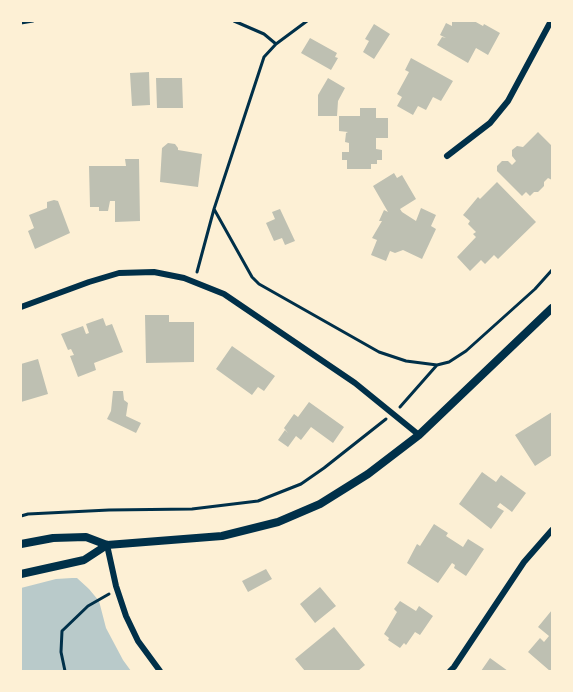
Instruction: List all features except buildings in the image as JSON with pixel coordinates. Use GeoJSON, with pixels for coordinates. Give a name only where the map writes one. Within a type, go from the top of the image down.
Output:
{"type":"FeatureCollection","features":[{"type":"Feature","properties":{"kind":"street"},"geometry":{"type":"LineString","coordinates":[[447,156],[490,123],[508,101],[551,21]]}},
{"type":"Feature","properties":{"kind":"street"},"geometry":{"type":"LineString","coordinates":[[21,307],[119,273],[154,272],[194,282],[224,294],[346,377],[419,435]]}},
{"type":"Feature","properties":{"kind":"street"},"geometry":{"type":"LineString","coordinates":[[21,544],[53,538],[86,537],[107,545],[222,536],[278,522],[320,504],[368,474],[419,435],[552,308]]}},
{"type":"Feature","properties":{"kind":"street"},"geometry":{"type":"LineString","coordinates":[[450,671],[524,562],[552,530]]}},
{"type":"Feature","properties":{"kind":"street"},"geometry":{"type":"LineString","coordinates":[[21,573],[84,560],[107,545]]}},
{"type":"Feature","properties":{"kind":"street"},"geometry":{"type":"LineString","coordinates":[[107,545],[117,591],[138,641],[160,671]]}},
{"type":"Feature","properties":{"kind":"path"},"geometry":{"type":"LineString","coordinates":[[21,22],[33,21]]}},
{"type":"Feature","properties":{"kind":"path"},"geometry":{"type":"LineString","coordinates":[[234,21],[264,34],[276,45]]}},
{"type":"Feature","properties":{"kind":"path"},"geometry":{"type":"LineString","coordinates":[[194,282],[214,209],[264,57],[307,21]]}},
{"type":"Feature","properties":{"kind":"path"},"geometry":{"type":"LineString","coordinates":[[214,209],[252,277],[259,285],[379,352],[406,360],[437,365],[449,363],[466,351],[535,289],[552,270]]}},
{"type":"Feature","properties":{"kind":"path"},"geometry":{"type":"LineString","coordinates":[[403,405],[437,365]]}},
{"type":"Feature","properties":{"kind":"path"},"geometry":{"type":"LineString","coordinates":[[21,516],[109,510],[192,509],[258,501],[301,484],[373,429]]}},
{"type":"Feature","properties":{"kind":"path"},"geometry":{"type":"LineString","coordinates":[[65,670],[61,652],[62,632],[88,606],[117,591]]}},
{"type":"Feature","properties":{"kind":"shaded area"},"geometry":{"type":"Polygon","coordinates":[[[77,578],[99,601],[106,628],[131,671],[21,671],[21,588],[56,579],[77,578]]]}}]}
